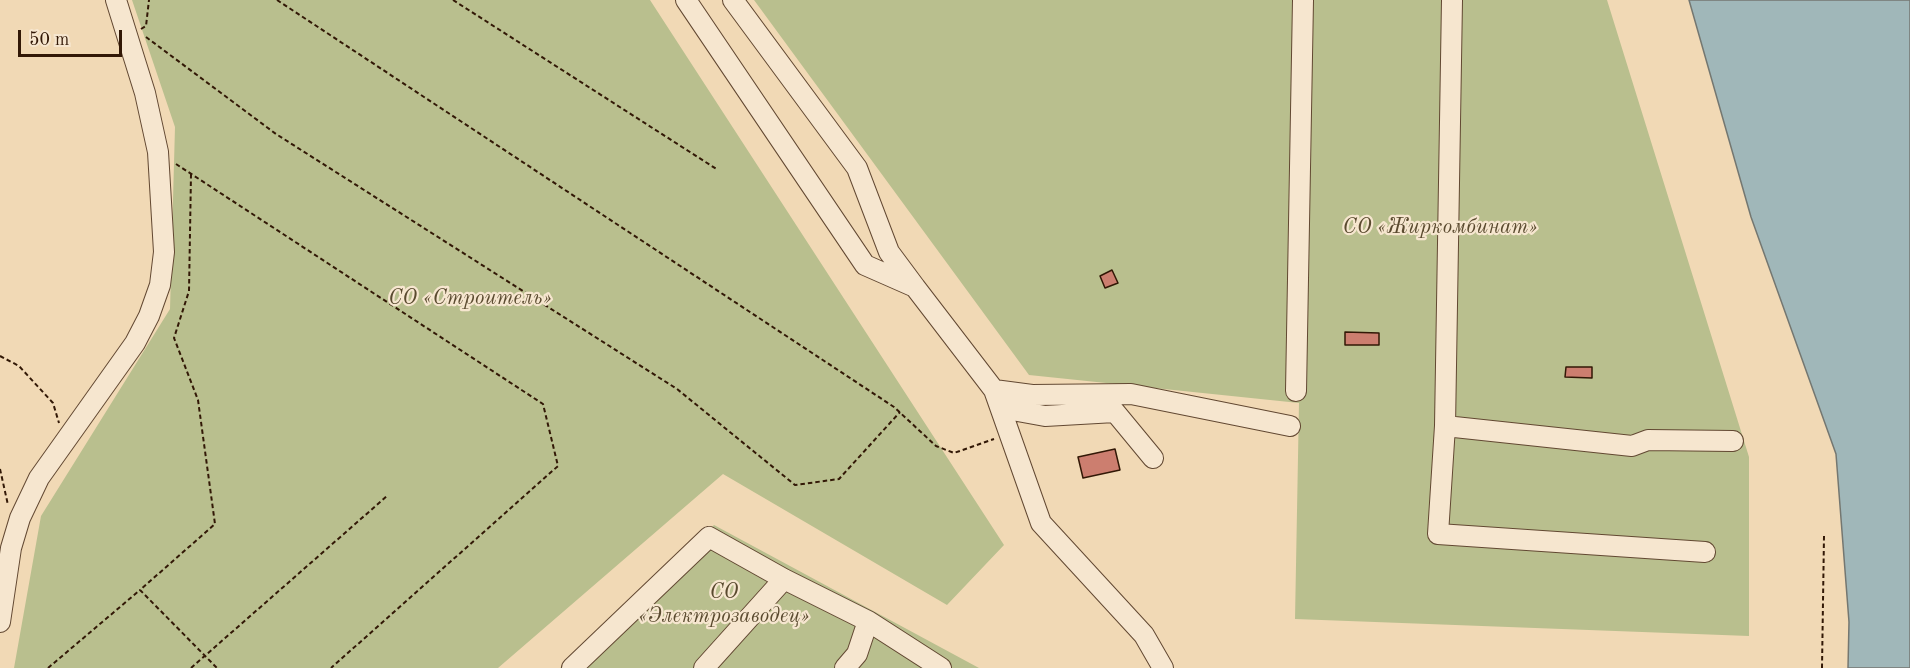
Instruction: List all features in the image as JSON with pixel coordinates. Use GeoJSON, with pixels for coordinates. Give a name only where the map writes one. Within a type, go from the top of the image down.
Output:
{"type":"FeatureCollection","features":[{"type":"Feature","properties":{"kind":"lane"},"geometry":{"type":"LineString","coordinates":[[0,622],[11,548],[20,518],[39,478],[135,343],[149,316],[160,285],[164,252],[158,152],[146,93],[116,0]]}},
{"type":"Feature","properties":{"kind":"lane"},"geometry":{"type":"LineString","coordinates":[[686,0],[865,266],[915,287]]}},
{"type":"Feature","properties":{"kind":"lane"},"geometry":{"type":"LineString","coordinates":[[733,0],[857,168],[889,252],[998,399],[1041,523],[1144,635],[1163,668]]}},
{"type":"Feature","properties":{"kind":"lane"},"geometry":{"type":"LineString","coordinates":[[1296,391],[1303,0]]}},
{"type":"Feature","properties":{"kind":"lane"},"geometry":{"type":"LineString","coordinates":[[1452,0],[1445,426],[1438,534],[1706,552]]}},
{"type":"Feature","properties":{"kind":"lane"},"geometry":{"type":"LineString","coordinates":[[998,399],[1032,395],[1131,394],[1290,426]]}},
{"type":"Feature","properties":{"kind":"lane"},"geometry":{"type":"LineString","coordinates":[[998,399],[1045,416],[1115,412],[1153,458]]}},
{"type":"Feature","properties":{"kind":"lane"},"geometry":{"type":"LineString","coordinates":[[1445,426],[1632,446],[1648,440],[1733,441]]}},
{"type":"Feature","properties":{"kind":"lane"},"geometry":{"type":"LineString","coordinates":[[572,668],[709,537],[784,579],[868,621],[941,668]]}},
{"type":"Feature","properties":{"kind":"lane"},"geometry":{"type":"LineString","coordinates":[[705,668],[784,579]]}},
{"type":"Feature","properties":{"kind":"lane"},"geometry":{"type":"LineString","coordinates":[[845,668],[857,654],[868,621]]}},
{"type":"Feature","properties":{"kind":"path"},"geometry":{"type":"LineString","coordinates":[[149,0],[146,26],[138,31],[156,45],[276,134],[677,388],[795,485],[839,479],[900,412]]}},
{"type":"Feature","properties":{"kind":"path"},"geometry":{"type":"LineString","coordinates":[[277,0],[900,412],[936,446],[954,453],[1010,433]]}},
{"type":"Feature","properties":{"kind":"path"},"geometry":{"type":"LineString","coordinates":[[453,0],[718,170]]}},
{"type":"Feature","properties":{"kind":"path"},"geometry":{"type":"LineString","coordinates":[[158,152],[543,404],[558,466],[331,668]]}},
{"type":"Feature","properties":{"kind":"path"},"geometry":{"type":"LineString","coordinates":[[48,668],[215,524],[198,400],[174,338],[189,291],[191,174]]}},
{"type":"Feature","properties":{"kind":"path"},"geometry":{"type":"LineString","coordinates":[[0,357],[19,366],[52,403],[64,440]]}},
{"type":"Feature","properties":{"kind":"path"},"geometry":{"type":"LineString","coordinates":[[0,469],[15,534]]}},
{"type":"Feature","properties":{"kind":"path"},"geometry":{"type":"LineString","coordinates":[[191,668],[387,496]]}},
{"type":"Feature","properties":{"kind":"path"},"geometry":{"type":"LineString","coordinates":[[1822,668],[1824,536]]}},
{"type":"Feature","properties":{"kind":"path"},"geometry":{"type":"LineString","coordinates":[[140,590],[217,668]]}},
{"type":"Feature","properties":{"kind":"green space","name":"СО «Строитель»"},"geometry":{"type":"Polygon","coordinates":[[[132,0],[650,0],[1004,545],[947,605],[723,474],[498,668],[14,668],[41,516],[170,309],[175,127],[132,0]]]}},
{"type":"Feature","properties":{"kind":"green space","name":"СО «Жиркомбинат»"},"geometry":{"type":"Polygon","coordinates":[[[754,0],[1607,0],[1749,457],[1749,636],[1295,619],[1299,403],[1029,375],[754,0]]]}},
{"type":"Feature","properties":{"kind":"green space","name":"СО «Электрозаводец»"},"geometry":{"type":"Polygon","coordinates":[[[714,525],[979,668],[560,668],[714,525]]]}},
{"type":"Feature","properties":{"kind":"water"},"geometry":{"type":"Polygon","coordinates":[[[1689,0],[1910,0],[1910,668],[1848,668],[1849,622],[1836,454],[1751,217],[1689,0]]]}},
{"type":"Feature","properties":{"kind":"building"},"geometry":{"type":"Polygon","coordinates":[[[1112,270],[1118,283],[1105,288],[1100,276],[1112,270]]]}},
{"type":"Feature","properties":{"kind":"building"},"geometry":{"type":"Polygon","coordinates":[[[1345,332],[1379,333],[1379,345],[1345,345],[1345,332]]]}},
{"type":"Feature","properties":{"kind":"building"},"geometry":{"type":"Polygon","coordinates":[[[1566,367],[1592,367],[1592,378],[1565,377],[1566,367]]]}},
{"type":"Feature","properties":{"kind":"building"},"geometry":{"type":"Polygon","coordinates":[[[1115,449],[1120,470],[1083,478],[1078,457],[1115,449]]]}}]}
